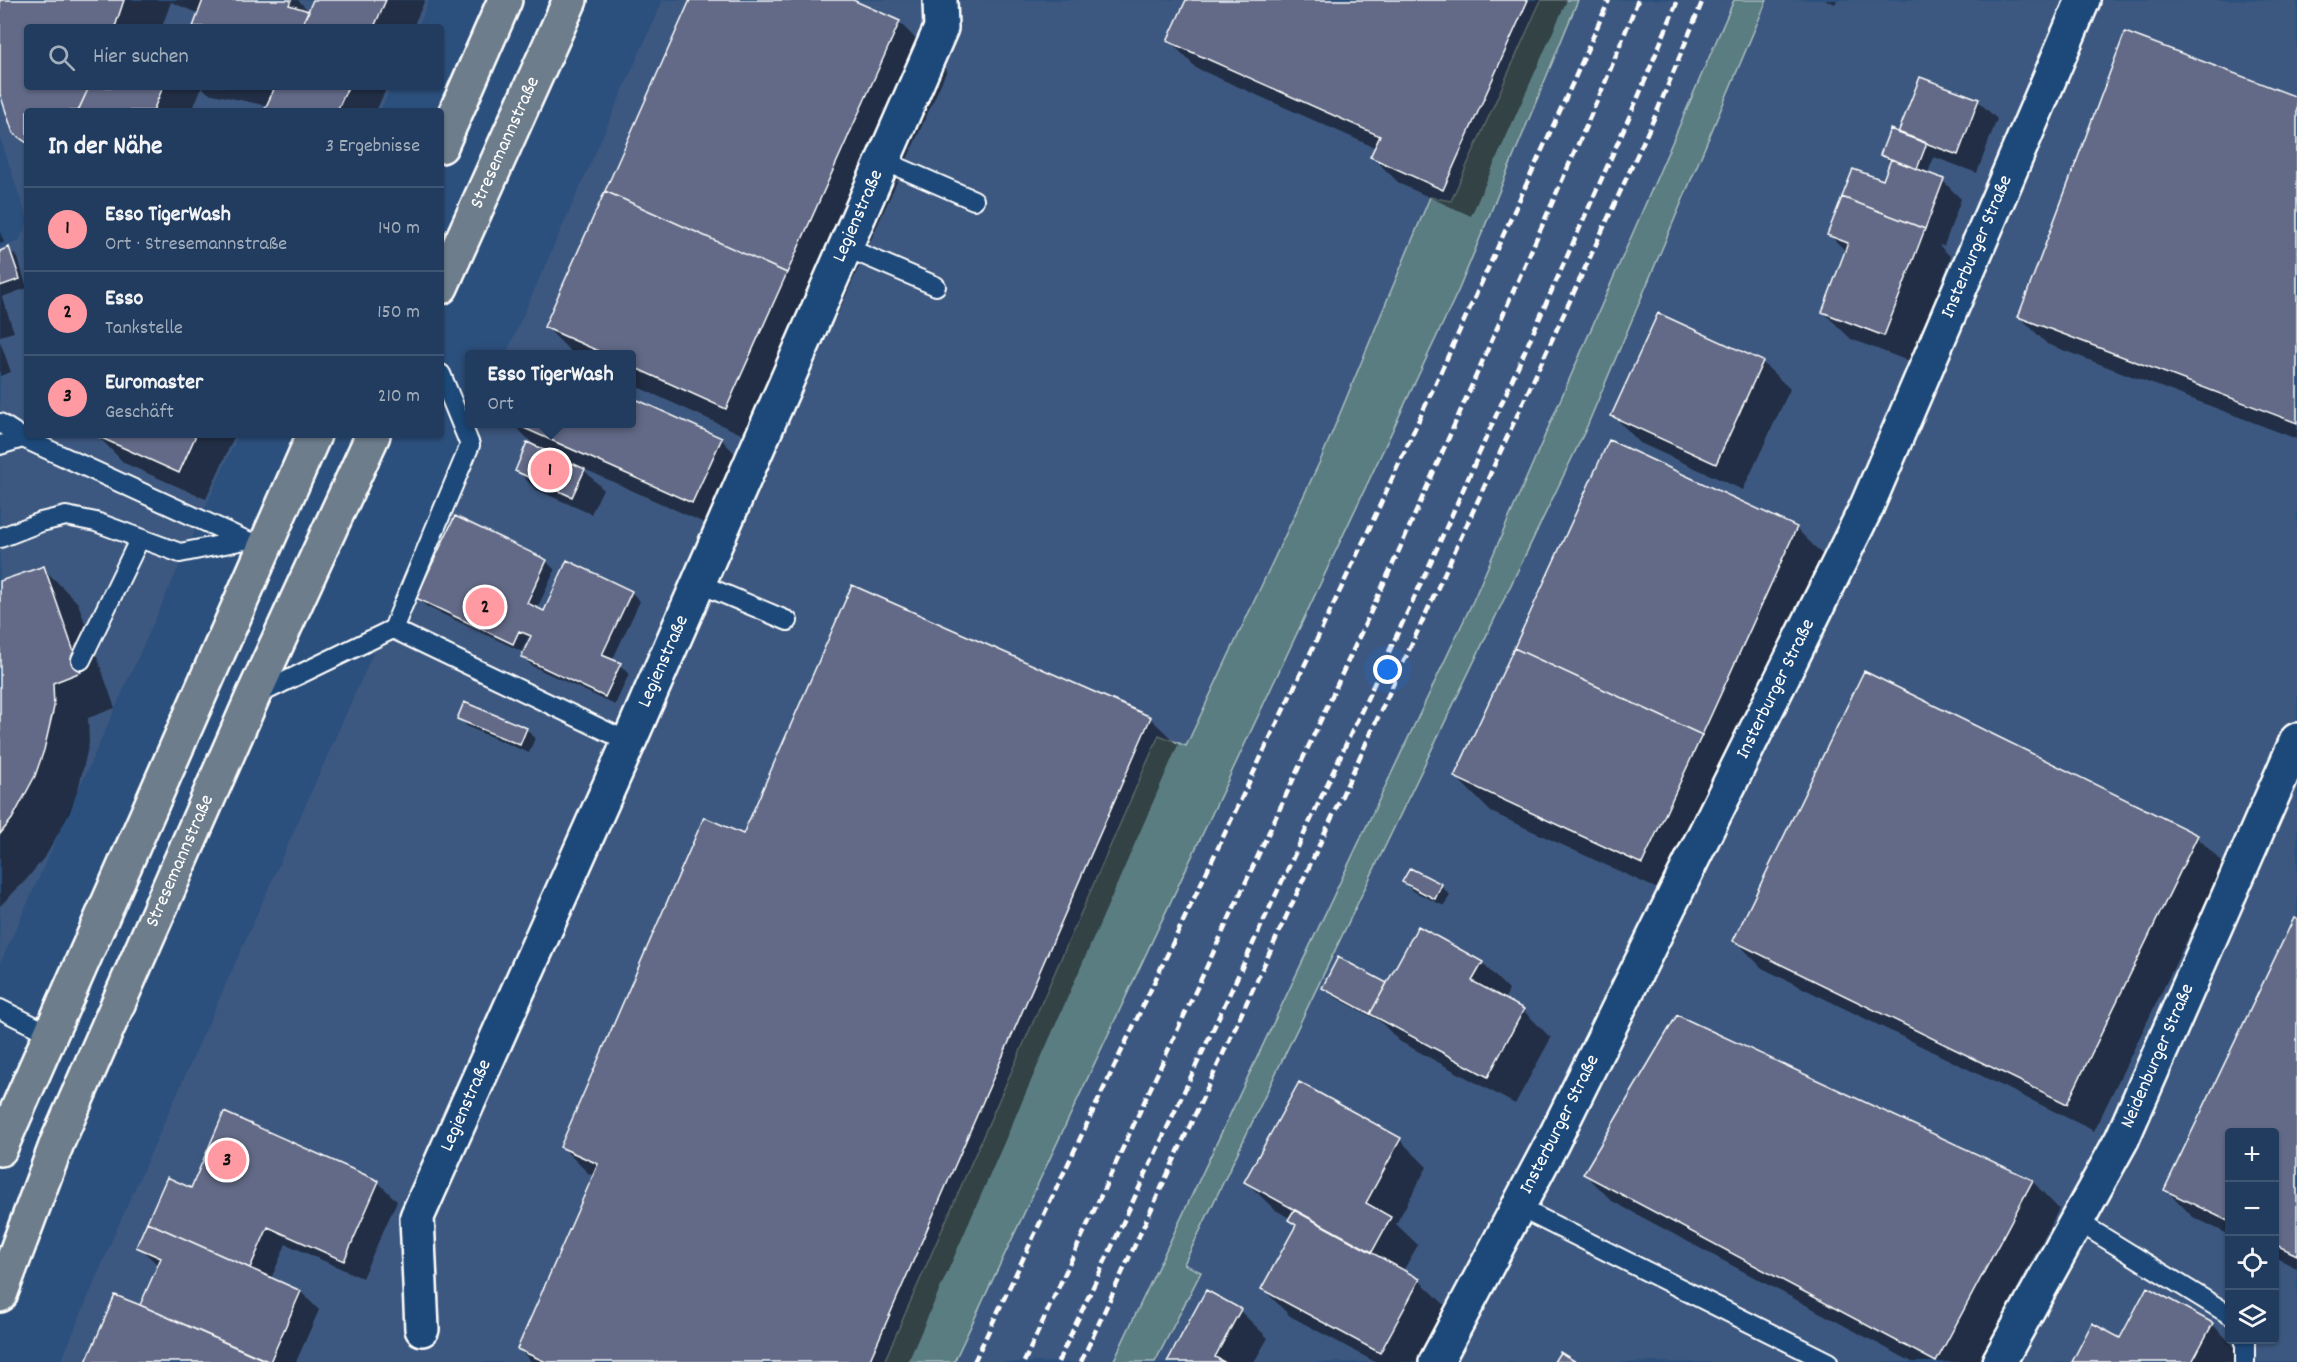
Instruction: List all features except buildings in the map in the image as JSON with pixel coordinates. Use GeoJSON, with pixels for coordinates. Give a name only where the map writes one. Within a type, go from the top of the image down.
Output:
{"type":"FeatureCollection","features":[{"type":"Feature","properties":{"kind":"main road"},"geometry":{"type":"LineString","coordinates":[[444,139],[505,0]]}},
{"type":"Feature","properties":{"kind":"main road","name":"Stresemannstraße"},"geometry":{"type":"LineString","coordinates":[[444,280],[570,0]]}},
{"type":"Feature","properties":{"kind":"main road"},"geometry":{"type":"LineString","coordinates":[[0,1149],[255,543],[312,438]]}},
{"type":"Feature","properties":{"kind":"main road","name":"Stresemannstraße"},"geometry":{"type":"LineString","coordinates":[[0,1295],[57,1143],[253,696],[372,438]]}},
{"type":"Feature","properties":{"kind":"street","name":"Legienstraße"},"geometry":{"type":"LineString","coordinates":[[422,1329],[417,1217],[629,742],[941,28],[940,0]]}},
{"type":"Feature","properties":{"kind":"street","name":"Insterburger Straße"},"geometry":{"type":"LineString","coordinates":[[1436,1362],[1552,1143],[1867,506],[2083,0]]}},
{"type":"Feature","properties":{"kind":"street","name":"Neidenburger Straße"},"geometry":{"type":"LineString","coordinates":[[1999,1362],[2122,1139],[2297,740]]}},
{"type":"Feature","properties":{"kind":"lane"},"geometry":{"type":"LineString","coordinates":[[882,160],[974,200]]}},
{"type":"Feature","properties":{"kind":"lane"},"geometry":{"type":"LineString","coordinates":[[845,247],[936,286]]}},
{"type":"Feature","properties":{"kind":"lane"},"geometry":{"type":"LineString","coordinates":[[253,696],[393,629],[470,445],[444,381]]}},
{"type":"Feature","properties":{"kind":"lane"},"geometry":{"type":"LineString","coordinates":[[0,423],[23,438],[255,543]]}},
{"type":"Feature","properties":{"kind":"lane"},"geometry":{"type":"LineString","coordinates":[[0,445],[23,438]]}},
{"type":"Feature","properties":{"kind":"lane"},"geometry":{"type":"LineString","coordinates":[[0,538],[41,522],[66,516],[96,522],[180,553],[255,543]]}},
{"type":"Feature","properties":{"kind":"lane"},"geometry":{"type":"LineString","coordinates":[[81,660],[140,538]]}},
{"type":"Feature","properties":{"kind":"lane"},"geometry":{"type":"LineString","coordinates":[[698,583],[788,621]]}},
{"type":"Feature","properties":{"kind":"lane"},"geometry":{"type":"LineString","coordinates":[[393,629],[629,742]]}},
{"type":"Feature","properties":{"kind":"lane"},"geometry":{"type":"LineString","coordinates":[[0,1009],[50,1034]]}},
{"type":"Feature","properties":{"kind":"lane"},"geometry":{"type":"LineString","coordinates":[[1518,1207],[1828,1362]]}},
{"type":"Feature","properties":{"kind":"lane"},"geometry":{"type":"LineString","coordinates":[[2077,1221],[2225,1313]]}},
{"type":"Feature","properties":{"kind":"lane"},"geometry":{"type":"LineString","coordinates":[[2244,1362],[2245,1344]]}},
{"type":"Feature","properties":{"kind":"shaded area"},"geometry":{"type":"Polygon","coordinates":[[[0,0],[429,0],[419,24],[24,24],[24,90],[390,90],[381,108],[24,108],[24,209],[0,137],[0,0]]]}},
{"type":"Feature","properties":{"kind":"shaded area"},"geometry":{"type":"Polygon","coordinates":[[[663,0],[1541,0],[1451,201],[1430,197],[1321,459],[1185,746],[1158,735],[884,1362],[61,1362],[113,1238],[473,428],[636,428],[636,350],[508,350],[663,0]]]}},
{"type":"Feature","properties":{"kind":"shaded area"},"geometry":{"type":"Polygon","coordinates":[[[1578,0],[1734,0],[1473,601],[1113,1362],[954,1362],[1459,289],[1578,0]]]}},
{"type":"Feature","properties":{"kind":"shaded area"},"geometry":{"type":"Polygon","coordinates":[[[1767,0],[2297,0],[2297,1362],[1155,1362],[1201,1272],[1184,1264],[1585,431],[1767,0]]]}},
{"type":"Feature","properties":{"kind":"shaded area"},"geometry":{"type":"Polygon","coordinates":[[[24,230],[24,438],[237,438],[0,964],[0,248],[19,241],[24,230]]]}},
{"type":"Feature","properties":{"kind":"green space"},"geometry":{"type":"Polygon","coordinates":[[[1541,0],[1578,0],[1459,289],[954,1362],[884,1362],[1159,735],[1186,746],[1321,459],[1430,197],[1451,201],[1541,0]]]}},
{"type":"Feature","properties":{"kind":"green space"},"geometry":{"type":"Polygon","coordinates":[[[1734,0],[1767,0],[1585,431],[1184,1264],[1201,1272],[1155,1362],[1113,1362],[1473,601],[1734,0]]]}},
{"type":"Feature","properties":{"kind":"railway"},"geometry":{"type":"LineString","coordinates":[[974,1362],[1364,540],[1609,0]]}},
{"type":"Feature","properties":{"kind":"railway"},"geometry":{"type":"LineString","coordinates":[[1024,1362],[1397,555],[1605,83],[1638,0]]}},
{"type":"Feature","properties":{"kind":"railway"},"geometry":{"type":"LineString","coordinates":[[1058,1362],[1429,566],[1639,95],[1678,0]]}},
{"type":"Feature","properties":{"kind":"railway"},"geometry":{"type":"LineString","coordinates":[[1081,1362],[1656,114],[1703,0]]}},
{"type":"Feature","properties":{"kind":"place","name":"Esso TigerWash"},"geometry":{"type":"Point","coordinates":[550,470]}},
{"type":"Feature","properties":{"kind":"place","name":"Esso"},"geometry":{"type":"Point","coordinates":[485,607]}},
{"type":"Feature","properties":{"kind":"place","name":"Euromaster"},"geometry":{"type":"Point","coordinates":[227,1160]}}]}
